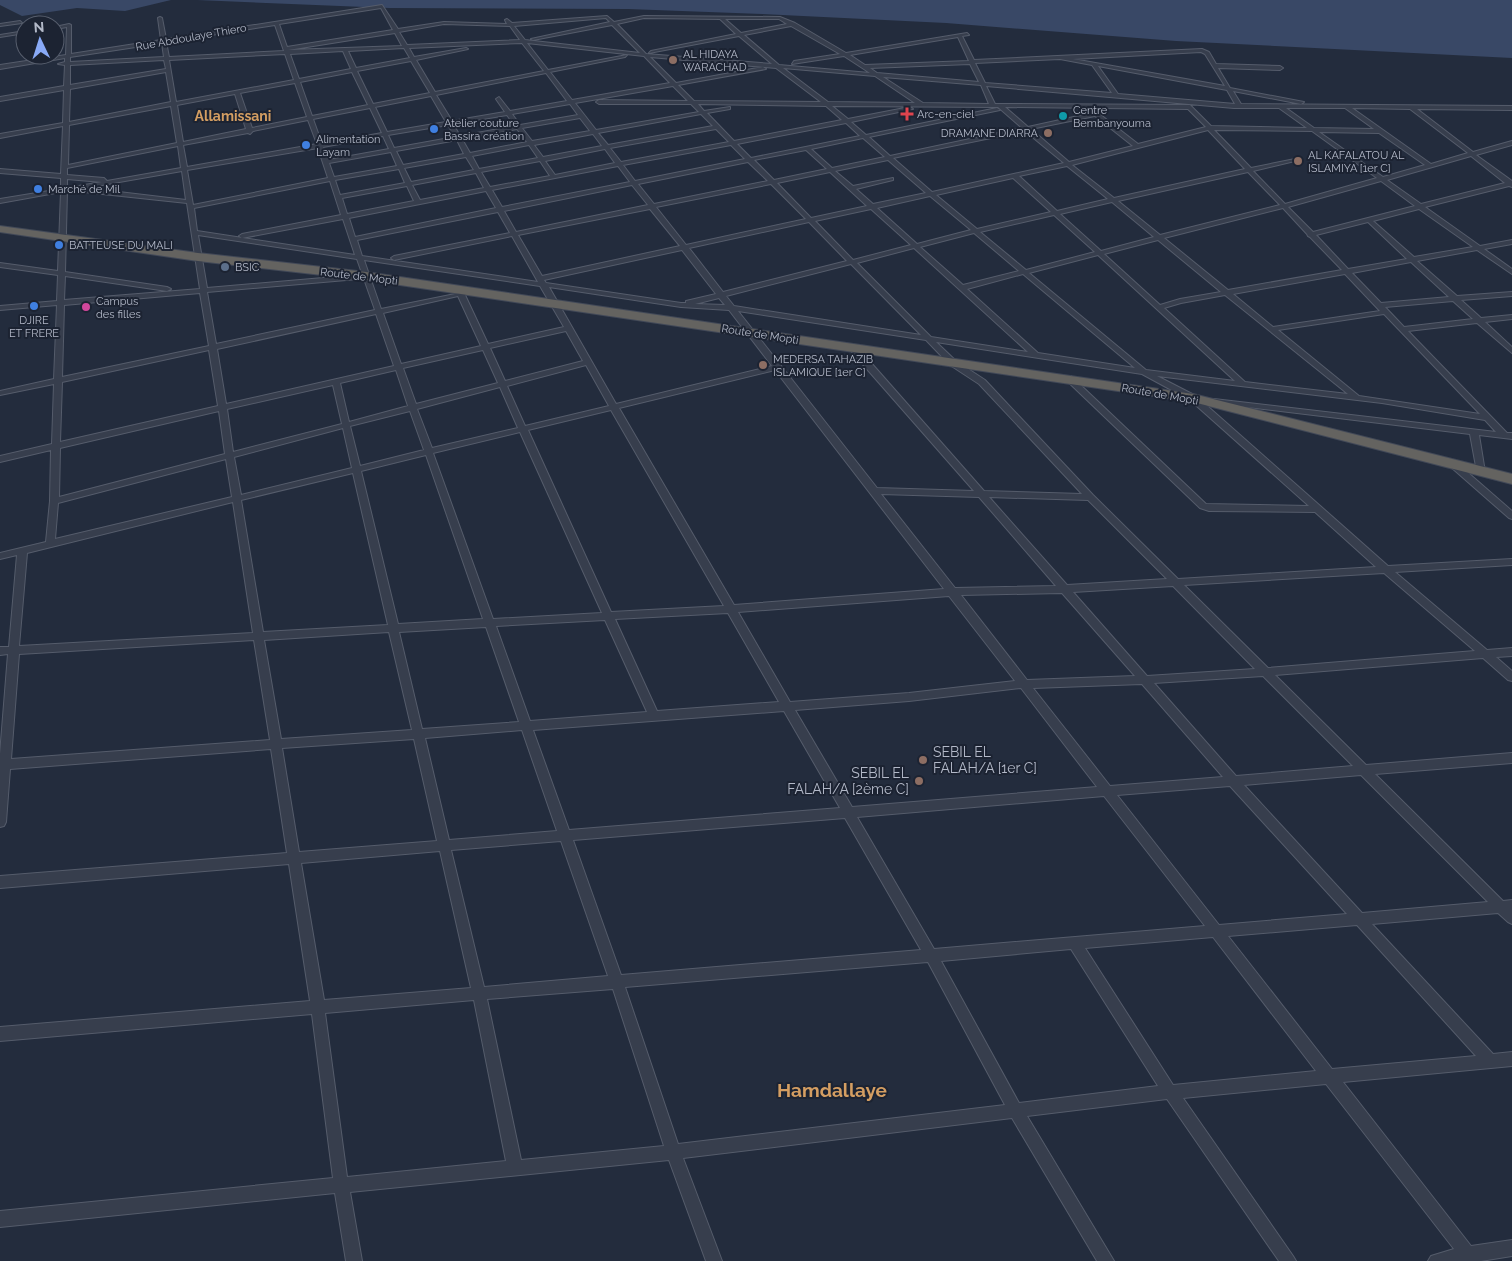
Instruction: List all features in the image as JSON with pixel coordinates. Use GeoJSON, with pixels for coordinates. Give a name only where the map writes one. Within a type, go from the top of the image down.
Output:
{"type":"FeatureCollection","features":[{"type":"Feature","properties":{"kind":"highway","name":"Route de Mopti"},"geometry":{"type":"LineString","coordinates":[[0,229],[198,257],[366,276],[554,305],[750,332],[854,350],[1068,378],[1193,398],[1512,479]]}},
{"type":"Feature","properties":{"kind":"street","name":"Rue Abdoulaye Thiero"},"geometry":{"type":"LineString","coordinates":[[68,60],[164,41],[382,6],[394,32]]}},
{"type":"Feature","properties":{"kind":"street"},"geometry":{"type":"LineString","coordinates":[[287,51],[406,48],[523,41],[660,16],[722,19],[780,18],[846,56],[923,105]]}},
{"type":"Feature","properties":{"kind":"street"},"geometry":{"type":"LineString","coordinates":[[0,99],[68,87],[168,64],[287,51],[444,24],[607,17],[953,364],[982,382],[1090,498],[1177,582],[1365,772],[1507,907],[1512,918]]}},
{"type":"Feature","properties":{"kind":"street"},"geometry":{"type":"LineString","coordinates":[[160,18],[318,1007],[341,1184],[354,1261]]}},
{"type":"Feature","properties":{"kind":"street"},"geometry":{"type":"LineString","coordinates":[[722,19],[777,66],[827,104],[1144,372],[1193,398],[1385,570],[1512,677]]}},
{"type":"Feature","properties":{"kind":"street"},"geometry":{"type":"LineString","coordinates":[[276,22],[617,982],[673,1152],[714,1261]]}},
{"type":"Feature","properties":{"kind":"street"},"geometry":{"type":"LineString","coordinates":[[507,22],[594,131],[1470,1257]]}},
{"type":"Feature","properties":{"kind":"street"},"geometry":{"type":"LineString","coordinates":[[0,25],[15,23]]}},
{"type":"Feature","properties":{"kind":"street"},"geometry":{"type":"LineString","coordinates":[[644,54],[792,24]]}},
{"type":"Feature","properties":{"kind":"street"},"geometry":{"type":"LineString","coordinates":[[50,544],[54,501],[61,272],[68,190],[65,167],[69,25],[65,26]]}},
{"type":"Feature","properties":{"kind":"street"},"geometry":{"type":"LineString","coordinates":[[394,32],[406,48],[434,96],[931,955],[1016,1111],[1106,1261]]}},
{"type":"Feature","properties":{"kind":"street"},"geometry":{"type":"LineString","coordinates":[[0,36],[15,34]]}},
{"type":"Feature","properties":{"kind":"street"},"geometry":{"type":"LineString","coordinates":[[0,201],[385,133],[964,35],[982,83],[999,107],[1357,398]]}},
{"type":"Feature","properties":{"kind":"street"},"geometry":{"type":"LineString","coordinates":[[523,41],[634,54],[1239,106]]}},
{"type":"Feature","properties":{"kind":"street"},"geometry":{"type":"LineString","coordinates":[[0,136],[413,60],[496,42]]}},
{"type":"Feature","properties":{"kind":"street"},"geometry":{"type":"LineString","coordinates":[[345,50],[418,203]]}},
{"type":"Feature","properties":{"kind":"street"},"geometry":{"type":"LineString","coordinates":[[863,67],[1202,50],[1207,53],[1216,66],[1239,106]]}},
{"type":"Feature","properties":{"kind":"street"},"geometry":{"type":"LineString","coordinates":[[65,167],[434,96],[634,54]]}},
{"type":"Feature","properties":{"kind":"street"},"geometry":{"type":"LineString","coordinates":[[1060,58],[1325,106]]}},
{"type":"Feature","properties":{"kind":"street"},"geometry":{"type":"LineString","coordinates":[[0,67],[68,60],[168,64]]}},
{"type":"Feature","properties":{"kind":"street"},"geometry":{"type":"LineString","coordinates":[[1094,65],[1115,94]]}},
{"type":"Feature","properties":{"kind":"street"},"geometry":{"type":"LineString","coordinates":[[1216,66],[1280,68]]}},
{"type":"Feature","properties":{"kind":"street"},"geometry":{"type":"LineString","coordinates":[[237,92],[250,132]]}},
{"type":"Feature","properties":{"kind":"street"},"geometry":{"type":"LineString","coordinates":[[499,100],[553,176]]}},
{"type":"Feature","properties":{"kind":"street"},"geometry":{"type":"LineString","coordinates":[[571,102],[999,107],[1410,106],[1511,108]]}},
{"type":"Feature","properties":{"kind":"street"},"geometry":{"type":"LineString","coordinates":[[68,190],[190,205],[757,103]]}},
{"type":"Feature","properties":{"kind":"street"},"geometry":{"type":"LineString","coordinates":[[231,238],[346,218],[553,176],[932,105]]}},
{"type":"Feature","properties":{"kind":"street"},"geometry":{"type":"LineString","coordinates":[[1086,106],[1138,147]]}},
{"type":"Feature","properties":{"kind":"street"},"geometry":{"type":"LineString","coordinates":[[1345,106],[1429,165]]}},
{"type":"Feature","properties":{"kind":"street"},"geometry":{"type":"LineString","coordinates":[[1410,106],[1511,184]]}},
{"type":"Feature","properties":{"kind":"street"},"geometry":{"type":"LineString","coordinates":[[353,239],[750,161],[999,107]]}},
{"type":"Feature","properties":{"kind":"street"},"geometry":{"type":"LineString","coordinates":[[1189,107],[1487,418],[1508,436]]}},
{"type":"Feature","properties":{"kind":"street"},"geometry":{"type":"LineString","coordinates":[[1280,107],[1314,129],[1512,272]]}},
{"type":"Feature","properties":{"kind":"street"},"geometry":{"type":"LineString","coordinates":[[385,260],[1028,130],[1096,114]]}},
{"type":"Feature","properties":{"kind":"street"},"geometry":{"type":"LineString","coordinates":[[326,162],[582,116]]}},
{"type":"Feature","properties":{"kind":"street"},"geometry":{"type":"LineString","coordinates":[[338,197],[718,127]]}},
{"type":"Feature","properties":{"kind":"street"},"geometry":{"type":"LineString","coordinates":[[540,281],[810,219],[1068,164],[1210,128],[1380,131]]}},
{"type":"Feature","properties":{"kind":"street"},"geometry":{"type":"LineString","coordinates":[[961,288],[1284,206],[1512,143]]}},
{"type":"Feature","properties":{"kind":"street"},"geometry":{"type":"LineString","coordinates":[[808,149],[833,169],[1035,354]]}},
{"type":"Feature","properties":{"kind":"street"},"geometry":{"type":"LineString","coordinates":[[680,305],[851,260],[1293,160]]}},
{"type":"Feature","properties":{"kind":"street"},"geometry":{"type":"LineString","coordinates":[[0,171],[118,181]]}},
{"type":"Feature","properties":{"kind":"street"},"geometry":{"type":"LineString","coordinates":[[1014,175],[1242,383]]}},
{"type":"Feature","properties":{"kind":"street"},"geometry":{"type":"LineString","coordinates":[[852,188],[891,180]]}},
{"type":"Feature","properties":{"kind":"street"},"geometry":{"type":"LineString","coordinates":[[1310,235],[1511,184]]}},
{"type":"Feature","properties":{"kind":"street"},"geometry":{"type":"LineString","coordinates":[[1370,221],[1512,351]]}},
{"type":"Feature","properties":{"kind":"street"},"geometry":{"type":"LineString","coordinates":[[194,233],[540,281],[680,305],[732,308],[1144,372],[1357,398],[1487,418]]}},
{"type":"Feature","properties":{"kind":"street"},"geometry":{"type":"LineString","coordinates":[[1160,307],[1512,242]]}},
{"type":"Feature","properties":{"kind":"street"},"geometry":{"type":"LineString","coordinates":[[0,265],[61,272],[182,291]]}},
{"type":"Feature","properties":{"kind":"street"},"geometry":{"type":"LineString","coordinates":[[0,308],[366,276]]}},
{"type":"Feature","properties":{"kind":"street"},"geometry":{"type":"LineString","coordinates":[[0,393],[465,292],[486,347],[654,716]]}},
{"type":"Feature","properties":{"kind":"street"},"geometry":{"type":"LineString","coordinates":[[1378,305],[1512,294]]}},
{"type":"Feature","properties":{"kind":"street"},"geometry":{"type":"LineString","coordinates":[[1274,329],[1385,312]]}},
{"type":"Feature","properties":{"kind":"street"},"geometry":{"type":"LineString","coordinates":[[1403,329],[1512,317]]}},
{"type":"Feature","properties":{"kind":"street"},"geometry":{"type":"LineString","coordinates":[[0,458],[568,328]]}},
{"type":"Feature","properties":{"kind":"street"},"geometry":{"type":"LineString","coordinates":[[854,350],[1234,782],[1490,1061]]}},
{"type":"Feature","properties":{"kind":"street"},"geometry":{"type":"LineString","coordinates":[[54,501],[588,362]]}},
{"type":"Feature","properties":{"kind":"street"},"geometry":{"type":"LineString","coordinates":[[0,556],[778,367]]}},
{"type":"Feature","properties":{"kind":"street"},"geometry":{"type":"LineString","coordinates":[[1068,378],[1203,506],[1209,508],[1317,509]]}},
{"type":"Feature","properties":{"kind":"street"},"geometry":{"type":"LineString","coordinates":[[336,382],[348,424],[356,470],[479,994],[515,1167]]}},
{"type":"Feature","properties":{"kind":"street"},"geometry":{"type":"LineString","coordinates":[[1193,398],[1508,436]]}},
{"type":"Feature","properties":{"kind":"street"},"geometry":{"type":"LineString","coordinates":[[1474,432],[1480,472]]}},
{"type":"Feature","properties":{"kind":"street"},"geometry":{"type":"LineString","coordinates":[[1455,466],[1512,516]]}},
{"type":"Feature","properties":{"kind":"street"},"geometry":{"type":"LineString","coordinates":[[874,491],[1090,498]]}},
{"type":"Feature","properties":{"kind":"street"},"geometry":{"type":"LineString","coordinates":[[0,822],[2,765],[22,551]]}},
{"type":"Feature","properties":{"kind":"street"},"geometry":{"type":"LineString","coordinates":[[0,651],[489,621],[730,609],[952,592],[1063,589],[1512,562]]}},
{"type":"Feature","properties":{"kind":"street"},"geometry":{"type":"LineString","coordinates":[[2,765],[908,697],[1024,684],[1144,680],[1512,652]]}},
{"type":"Feature","properties":{"kind":"street"},"geometry":{"type":"LineString","coordinates":[[0,882],[1365,772],[1512,758]]}},
{"type":"Feature","properties":{"kind":"street"},"geometry":{"type":"LineString","coordinates":[[0,1034],[1507,907]]}},
{"type":"Feature","properties":{"kind":"street"},"geometry":{"type":"LineString","coordinates":[[1074,943],[1170,1092],[1288,1261]]}},
{"type":"Feature","properties":{"kind":"street"},"geometry":{"type":"LineString","coordinates":[[0,1219],[673,1152],[1170,1092],[1329,1075],[1512,1059]]}},
{"type":"Feature","properties":{"kind":"street"},"geometry":{"type":"LineString","coordinates":[[1436,1261],[1470,1257],[1512,1248]]}},
{"type":"Feature","properties":{"kind":"water"},"geometry":{"type":"Polygon","coordinates":[[[0,0],[171,0],[125,11],[77,8],[29,15],[20,15],[0,5],[0,0]]]}},
{"type":"Feature","properties":{"kind":"water"},"geometry":{"type":"Polygon","coordinates":[[[197,0],[1512,0],[1512,58],[1176,41],[946,23],[762,14],[628,9],[389,8],[197,0]]]}},
{"type":"Feature","properties":{"kind":"place","name":"AL HIDAYA WARACHAD"},"geometry":{"type":"Point","coordinates":[673,60]}},
{"type":"Feature","properties":{"kind":"place","name":"Arc-en-ciel"},"geometry":{"type":"Point","coordinates":[907,114]}},
{"type":"Feature","properties":{"kind":"place","name":"Centre Bembanyouma"},"geometry":{"type":"Point","coordinates":[1063,116]}},
{"type":"Feature","properties":{"kind":"place","name":"Atelier couture Bassira création"},"geometry":{"type":"Point","coordinates":[434,129]}},
{"type":"Feature","properties":{"kind":"place","name":"DRAMANE DIARRA"},"geometry":{"type":"Point","coordinates":[1048,133]}},
{"type":"Feature","properties":{"kind":"place","name":"Alimentation Layam"},"geometry":{"type":"Point","coordinates":[306,145]}},
{"type":"Feature","properties":{"kind":"place","name":"AL KAFALATOU AL ISLAMIYA [1er C]"},"geometry":{"type":"Point","coordinates":[1298,161]}},
{"type":"Feature","properties":{"kind":"place","name":"Marché de Mil"},"geometry":{"type":"Point","coordinates":[38,189]}},
{"type":"Feature","properties":{"kind":"place","name":"BATTEUSE DU MALI"},"geometry":{"type":"Point","coordinates":[59,245]}},
{"type":"Feature","properties":{"kind":"place","name":"BSIC"},"geometry":{"type":"Point","coordinates":[225,267]}},
{"type":"Feature","properties":{"kind":"place","name":"DJIRE ET FRERE"},"geometry":{"type":"Point","coordinates":[34,306]}},
{"type":"Feature","properties":{"kind":"place","name":"Campus des filles"},"geometry":{"type":"Point","coordinates":[86,307]}},
{"type":"Feature","properties":{"kind":"place","name":"MEDERSA TAHAZIB ISLAMIQUE [1er C]"},"geometry":{"type":"Point","coordinates":[763,365]}},
{"type":"Feature","properties":{"kind":"place","name":"SEBIL EL FALAH/A [1er C]"},"geometry":{"type":"Point","coordinates":[923,760]}},
{"type":"Feature","properties":{"kind":"place","name":"SEBIL EL FALAH/A [2ème C]"},"geometry":{"type":"Point","coordinates":[919,781]}},
{"type":"Feature","properties":{"kind":"district","name":"Allamissani"},"geometry":{"type":"Point","coordinates":[233,116]}},
{"type":"Feature","properties":{"kind":"district","name":"Hamdallaye"},"geometry":{"type":"Point","coordinates":[832,1090]}}]}
